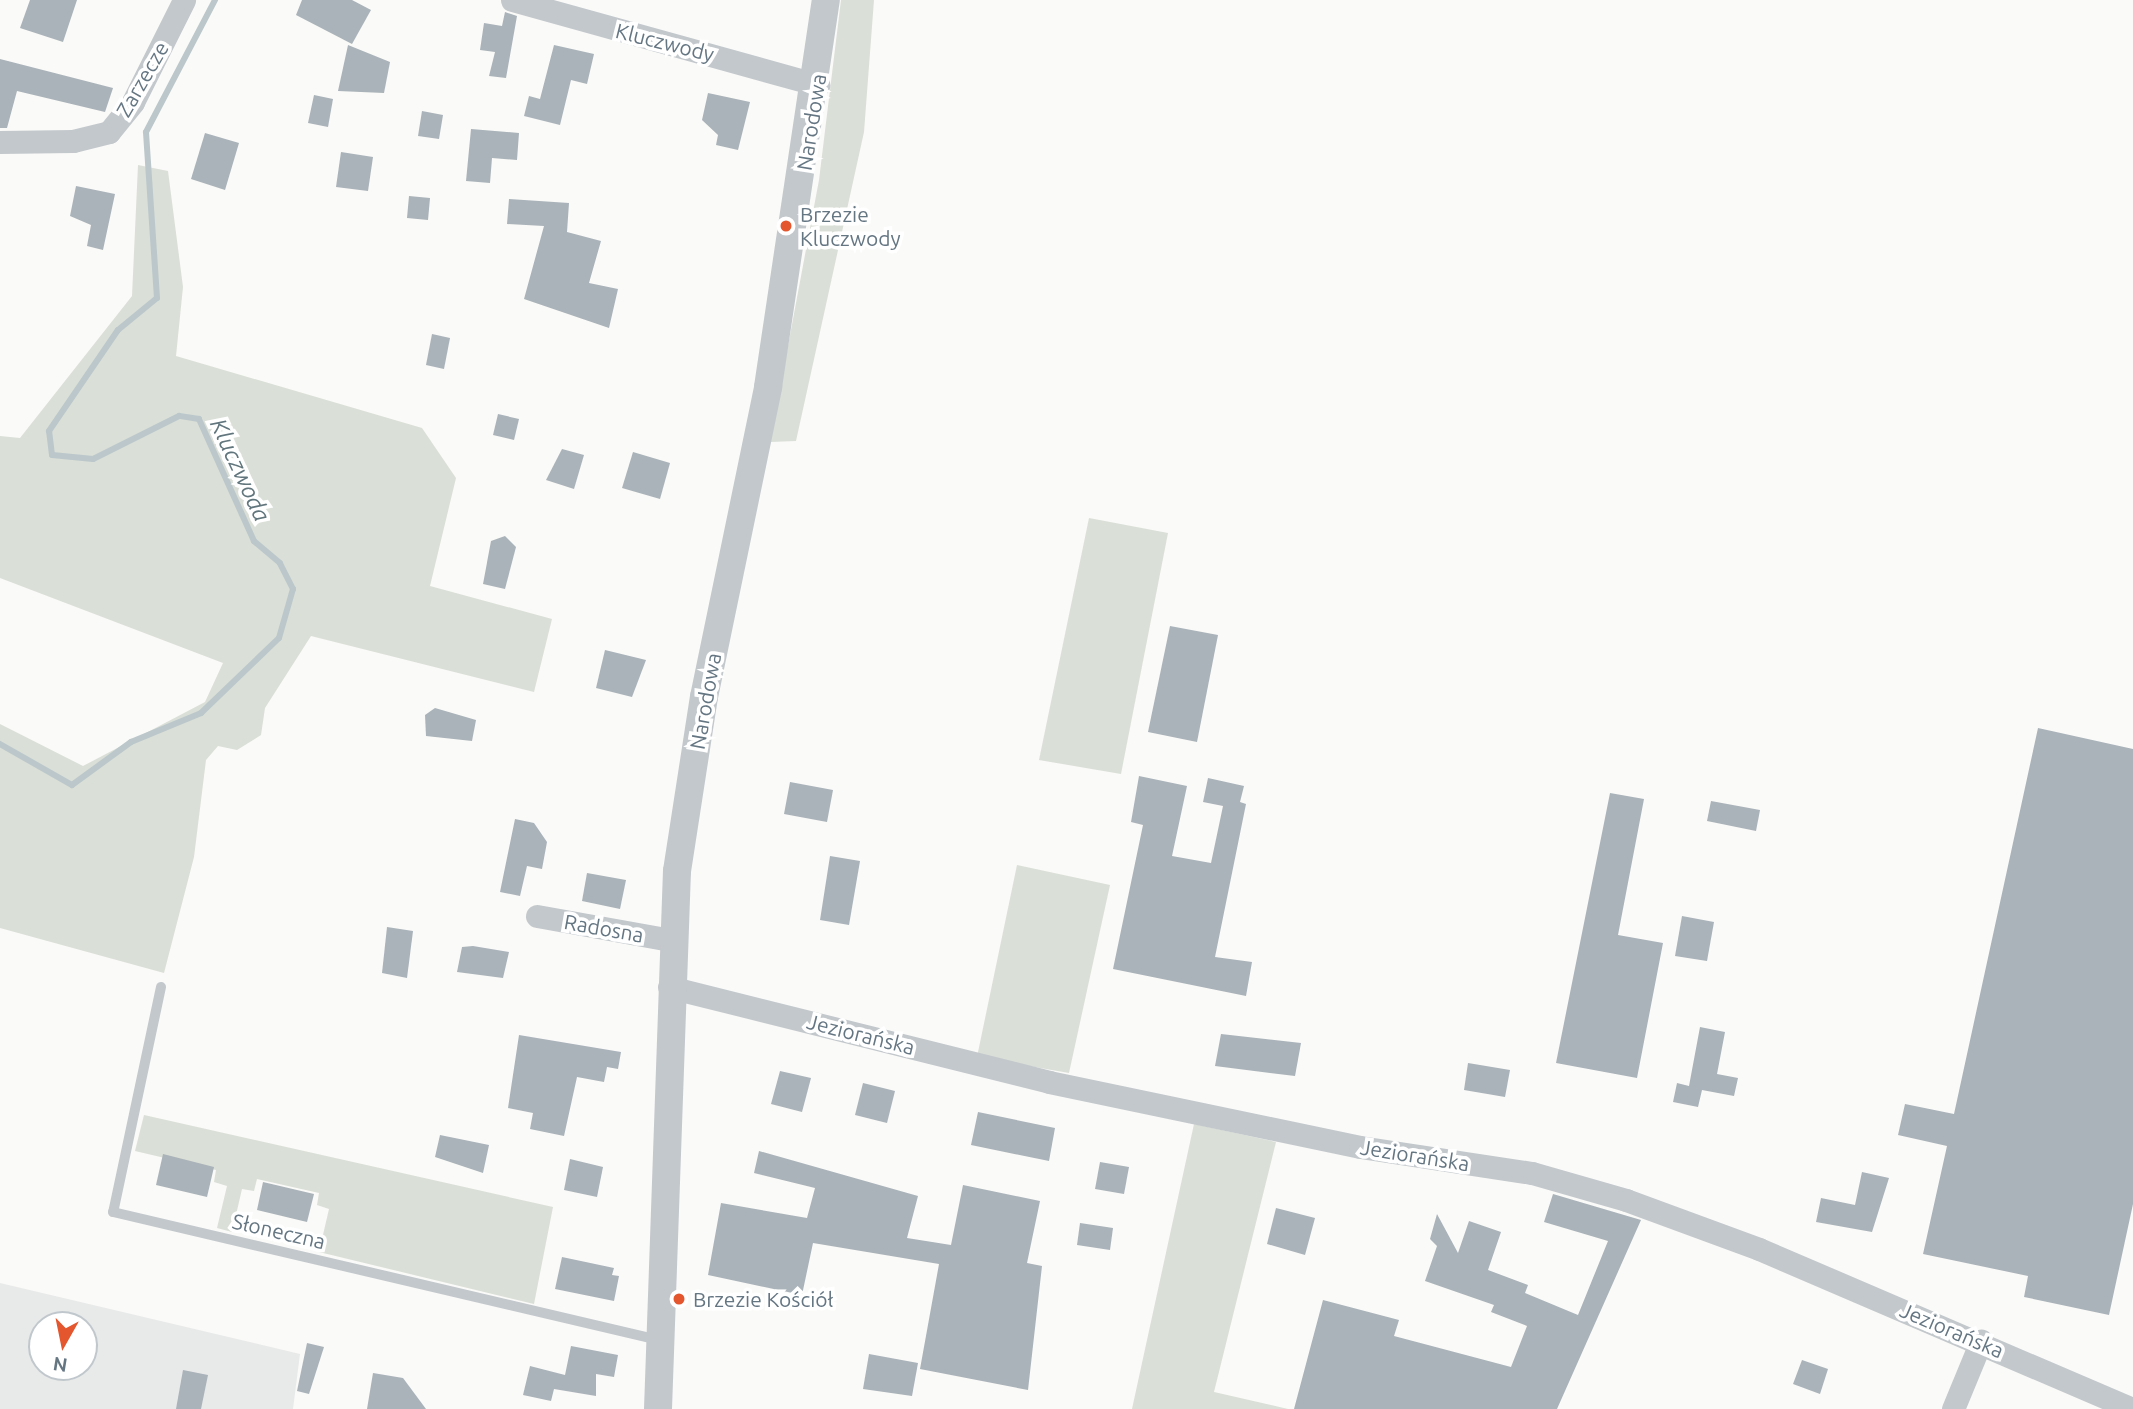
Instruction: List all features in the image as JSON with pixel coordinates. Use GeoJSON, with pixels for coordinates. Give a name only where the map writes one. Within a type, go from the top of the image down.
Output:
{"type":"FeatureCollection","features":[{"type":"Feature","properties":{"kind":"street","name":"Zarzecze"},"geometry":{"type":"LineString","coordinates":[[0,142],[73,141],[109,132],[133,102],[184,0]]}},
{"type":"Feature","properties":{"kind":"street","name":"Kluczwody"},"geometry":{"type":"LineString","coordinates":[[512,0],[818,85]]}},
{"type":"Feature","properties":{"kind":"street","name":"Narodowa"},"geometry":{"type":"LineString","coordinates":[[658,1409],[670,940],[704,697],[768,387],[818,85],[826,0]]}},
{"type":"Feature","properties":{"kind":"street","name":"Radosna"},"geometry":{"type":"LineString","coordinates":[[537,916],[670,940]]}},
{"type":"Feature","properties":{"kind":"street","name":"Jeziorańska"},"geometry":{"type":"LineString","coordinates":[[669,987],[1049,1082],[1360,1147],[1531,1173],[1759,1249],[2133,1409]]}},
{"type":"Feature","properties":{"kind":"street"},"geometry":{"type":"LineString","coordinates":[[1953,1409],[1980,1342]]}},
{"type":"Feature","properties":{"kind":"lane","name":"Słoneczna"},"geometry":{"type":"LineString","coordinates":[[161,987],[113,1212],[659,1340]]}},
{"type":"Feature","properties":{"kind":"shaded area"},"geometry":{"type":"Polygon","coordinates":[[[841,0],[874,0],[864,132],[796,441],[770,442],[819,180],[841,0]]]}},
{"type":"Feature","properties":{"kind":"shaded area"},"geometry":{"type":"Polygon","coordinates":[[[138,165],[168,171],[183,287],[176,356],[422,428],[456,478],[430,586],[552,619],[534,692],[311,636],[265,708],[261,735],[237,750],[218,746],[206,760],[194,857],[164,973],[0,928],[0,724],[83,766],[205,702],[223,663],[0,578],[0,436],[20,438],[132,296],[138,165]]]}},
{"type":"Feature","properties":{"kind":"shaded area"},"geometry":{"type":"Polygon","coordinates":[[[1089,518],[1168,533],[1121,774],[1039,760],[1089,518]]]}},
{"type":"Feature","properties":{"kind":"shaded area"},"geometry":{"type":"Polygon","coordinates":[[[1017,865],[1110,885],[1069,1073],[977,1057],[1017,865]]]}},
{"type":"Feature","properties":{"kind":"shaded area"},"geometry":{"type":"Polygon","coordinates":[[[144,1115],[553,1207],[534,1304],[319,1252],[329,1209],[317,1205],[319,1193],[257,1179],[254,1191],[242,1189],[232,1232],[217,1228],[227,1186],[214,1182],[216,1170],[135,1151],[144,1115]]]}},
{"type":"Feature","properties":{"kind":"shaded area"},"geometry":{"type":"Polygon","coordinates":[[[1194,1124],[1276,1142],[1214,1392],[1288,1409],[1132,1409],[1194,1124]]]}},
{"type":"Feature","properties":{"kind":"shaded area"},"geometry":{"type":"Polygon","coordinates":[[[0,1283],[300,1354],[293,1409],[0,1409],[0,1283]]]}},
{"type":"Feature","properties":{"kind":"building"},"geometry":{"type":"Polygon","coordinates":[[[30,0],[77,0],[63,42],[20,28],[30,0]]]}},
{"type":"Feature","properties":{"kind":"building"},"geometry":{"type":"Polygon","coordinates":[[[302,0],[352,0],[371,10],[352,44],[296,15],[302,0]]]}},
{"type":"Feature","properties":{"kind":"building"},"geometry":{"type":"Polygon","coordinates":[[[505,12],[517,16],[506,78],[489,76],[495,52],[480,50],[484,23],[502,26],[505,12]]]}},
{"type":"Feature","properties":{"kind":"building"},"geometry":{"type":"Polygon","coordinates":[[[348,45],[390,62],[384,93],[338,91],[348,45]]]}},
{"type":"Feature","properties":{"kind":"building"},"geometry":{"type":"Polygon","coordinates":[[[554,45],[594,54],[587,84],[571,80],[560,125],[524,116],[529,96],[540,99],[554,45]]]}},
{"type":"Feature","properties":{"kind":"building"},"geometry":{"type":"Polygon","coordinates":[[[0,59],[113,88],[105,112],[17,91],[7,128],[0,128],[0,59]]]}},
{"type":"Feature","properties":{"kind":"building"},"geometry":{"type":"Polygon","coordinates":[[[708,93],[750,102],[738,150],[716,145],[718,135],[702,120],[708,93]]]}},
{"type":"Feature","properties":{"kind":"building"},"geometry":{"type":"Polygon","coordinates":[[[314,95],[333,99],[328,127],[308,123],[314,95]]]}},
{"type":"Feature","properties":{"kind":"building"},"geometry":{"type":"Polygon","coordinates":[[[422,111],[443,115],[439,139],[418,136],[422,111]]]}},
{"type":"Feature","properties":{"kind":"building"},"geometry":{"type":"Polygon","coordinates":[[[471,129],[519,133],[517,160],[492,158],[490,183],[466,181],[471,129]]]}},
{"type":"Feature","properties":{"kind":"building"},"geometry":{"type":"Polygon","coordinates":[[[205,133],[239,143],[225,190],[191,179],[205,133]]]}},
{"type":"Feature","properties":{"kind":"building"},"geometry":{"type":"Polygon","coordinates":[[[341,152],[373,157],[368,191],[336,187],[341,152]]]}},
{"type":"Feature","properties":{"kind":"building"},"geometry":{"type":"Polygon","coordinates":[[[76,186],[115,194],[103,250],[87,246],[91,225],[70,216],[76,186]]]}},
{"type":"Feature","properties":{"kind":"building"},"geometry":{"type":"Polygon","coordinates":[[[409,196],[430,198],[428,220],[407,218],[409,196]]]}},
{"type":"Feature","properties":{"kind":"building"},"geometry":{"type":"Polygon","coordinates":[[[509,199],[569,203],[567,232],[601,241],[589,283],[618,289],[609,328],[524,299],[544,226],[507,224],[509,199]]]}},
{"type":"Feature","properties":{"kind":"building"},"geometry":{"type":"Polygon","coordinates":[[[432,334],[450,338],[444,369],[426,365],[432,334]]]}},
{"type":"Feature","properties":{"kind":"building"},"geometry":{"type":"Polygon","coordinates":[[[498,414],[519,419],[514,440],[493,435],[498,414]]]}},
{"type":"Feature","properties":{"kind":"building"},"geometry":{"type":"Polygon","coordinates":[[[562,449],[584,455],[574,489],[546,480],[562,449]]]}},
{"type":"Feature","properties":{"kind":"building"},"geometry":{"type":"Polygon","coordinates":[[[633,452],[670,463],[660,499],[622,488],[633,452]]]}},
{"type":"Feature","properties":{"kind":"building"},"geometry":{"type":"Polygon","coordinates":[[[505,536],[516,547],[505,589],[483,584],[491,541],[505,536]]]}},
{"type":"Feature","properties":{"kind":"building"},"geometry":{"type":"Polygon","coordinates":[[[1170,626],[1218,635],[1197,742],[1148,732],[1170,626]]]}},
{"type":"Feature","properties":{"kind":"building"},"geometry":{"type":"Polygon","coordinates":[[[605,650],[646,660],[632,697],[596,688],[605,650]]]}},
{"type":"Feature","properties":{"kind":"building"},"geometry":{"type":"Polygon","coordinates":[[[435,708],[476,720],[472,741],[426,736],[425,715],[435,708]]]}},
{"type":"Feature","properties":{"kind":"building"},"geometry":{"type":"Polygon","coordinates":[[[2038,728],[2133,749],[2133,1204],[2109,1315],[2024,1297],[2028,1276],[1923,1254],[1947,1146],[1898,1135],[1905,1104],[1954,1114],[2038,728]]]}},
{"type":"Feature","properties":{"kind":"building"},"geometry":{"type":"Polygon","coordinates":[[[1139,776],[1187,786],[1172,856],[1211,863],[1223,806],[1203,802],[1208,778],[1244,786],[1240,802],[1246,804],[1215,957],[1252,962],[1246,996],[1113,969],[1143,825],[1131,822],[1139,776]]]}},
{"type":"Feature","properties":{"kind":"building"},"geometry":{"type":"Polygon","coordinates":[[[790,782],[833,790],[827,822],[784,814],[790,782]]]}},
{"type":"Feature","properties":{"kind":"building"},"geometry":{"type":"Polygon","coordinates":[[[1610,793],[1644,799],[1618,935],[1663,943],[1637,1078],[1556,1063],[1610,793]]]}},
{"type":"Feature","properties":{"kind":"building"},"geometry":{"type":"Polygon","coordinates":[[[1711,801],[1760,810],[1756,831],[1707,821],[1711,801]]]}},
{"type":"Feature","properties":{"kind":"building"},"geometry":{"type":"Polygon","coordinates":[[[515,819],[534,823],[547,842],[542,869],[527,866],[520,896],[500,892],[515,819]]]}},
{"type":"Feature","properties":{"kind":"building"},"geometry":{"type":"Polygon","coordinates":[[[830,856],[860,861],[849,925],[820,920],[830,856]]]}},
{"type":"Feature","properties":{"kind":"building"},"geometry":{"type":"Polygon","coordinates":[[[587,873],[626,880],[620,909],[582,901],[587,873]]]}},
{"type":"Feature","properties":{"kind":"building"},"geometry":{"type":"Polygon","coordinates":[[[1682,916],[1714,922],[1707,961],[1675,956],[1682,916]]]}},
{"type":"Feature","properties":{"kind":"building"},"geometry":{"type":"Polygon","coordinates":[[[387,927],[413,931],[407,978],[382,973],[387,927]]]}},
{"type":"Feature","properties":{"kind":"building"},"geometry":{"type":"Polygon","coordinates":[[[473,946],[509,952],[503,978],[457,972],[462,947],[473,946]]]}},
{"type":"Feature","properties":{"kind":"building"},"geometry":{"type":"Polygon","coordinates":[[[1700,1027],[1725,1032],[1717,1074],[1738,1078],[1734,1096],[1702,1090],[1698,1107],[1673,1102],[1677,1083],[1689,1086],[1700,1027]]]}},
{"type":"Feature","properties":{"kind":"building"},"geometry":{"type":"Polygon","coordinates":[[[1221,1034],[1301,1043],[1295,1076],[1215,1066],[1221,1034]]]}},
{"type":"Feature","properties":{"kind":"building"},"geometry":{"type":"Polygon","coordinates":[[[519,1035],[621,1052],[618,1069],[607,1067],[604,1082],[577,1077],[564,1136],[530,1129],[533,1113],[508,1108],[519,1035]]]}},
{"type":"Feature","properties":{"kind":"building"},"geometry":{"type":"Polygon","coordinates":[[[1468,1063],[1510,1070],[1505,1097],[1464,1090],[1468,1063]]]}},
{"type":"Feature","properties":{"kind":"building"},"geometry":{"type":"Polygon","coordinates":[[[780,1071],[811,1078],[802,1112],[771,1104],[780,1071]]]}},
{"type":"Feature","properties":{"kind":"building"},"geometry":{"type":"Polygon","coordinates":[[[863,1083],[895,1091],[887,1123],[855,1115],[863,1083]]]}},
{"type":"Feature","properties":{"kind":"building"},"geometry":{"type":"Polygon","coordinates":[[[978,1112],[1055,1128],[1049,1161],[971,1145],[978,1112]]]}},
{"type":"Feature","properties":{"kind":"building"},"geometry":{"type":"Polygon","coordinates":[[[440,1135],[489,1145],[483,1173],[435,1157],[440,1135]]]}},
{"type":"Feature","properties":{"kind":"building"},"geometry":{"type":"Polygon","coordinates":[[[759,1151],[918,1196],[907,1238],[951,1245],[963,1185],[1040,1201],[1027,1263],[1042,1266],[1028,1390],[920,1369],[939,1264],[813,1243],[802,1295],[708,1275],[721,1203],[807,1218],[815,1188],[754,1173],[759,1151]]]}},
{"type":"Feature","properties":{"kind":"building"},"geometry":{"type":"Polygon","coordinates":[[[163,1154],[214,1167],[207,1197],[156,1185],[163,1154]]]}},
{"type":"Feature","properties":{"kind":"building"},"geometry":{"type":"Polygon","coordinates":[[[570,1159],[603,1167],[597,1197],[564,1190],[570,1159]]]}},
{"type":"Feature","properties":{"kind":"building"},"geometry":{"type":"Polygon","coordinates":[[[1100,1162],[1129,1167],[1124,1194],[1095,1189],[1100,1162]]]}},
{"type":"Feature","properties":{"kind":"building"},"geometry":{"type":"Polygon","coordinates":[[[1862,1172],[1889,1178],[1872,1232],[1816,1222],[1821,1198],[1855,1205],[1862,1172]]]}},
{"type":"Feature","properties":{"kind":"building"},"geometry":{"type":"Polygon","coordinates":[[[263,1182],[314,1194],[307,1222],[257,1210],[263,1182]]]}},
{"type":"Feature","properties":{"kind":"building"},"geometry":{"type":"Polygon","coordinates":[[[1553,1194],[1641,1220],[1557,1409],[1294,1409],[1323,1300],[1399,1320],[1394,1336],[1511,1367],[1527,1326],[1491,1312],[1494,1305],[1425,1281],[1437,1246],[1430,1239],[1437,1214],[1458,1253],[1469,1221],[1501,1232],[1488,1270],[1528,1285],[1525,1293],[1578,1315],[1608,1241],[1544,1222],[1553,1194]]]}},
{"type":"Feature","properties":{"kind":"building"},"geometry":{"type":"Polygon","coordinates":[[[1276,1208],[1315,1218],[1305,1255],[1267,1244],[1276,1208]]]}},
{"type":"Feature","properties":{"kind":"building"},"geometry":{"type":"Polygon","coordinates":[[[1080,1223],[1113,1228],[1110,1250],[1077,1245],[1080,1223]]]}},
{"type":"Feature","properties":{"kind":"building"},"geometry":{"type":"Polygon","coordinates":[[[562,1257],[614,1268],[612,1275],[619,1276],[614,1301],[555,1289],[562,1257]]]}},
{"type":"Feature","properties":{"kind":"building"},"geometry":{"type":"Polygon","coordinates":[[[307,1343],[324,1347],[309,1394],[297,1391],[307,1343]]]}},
{"type":"Feature","properties":{"kind":"building"},"geometry":{"type":"Polygon","coordinates":[[[571,1346],[618,1355],[614,1377],[596,1374],[596,1396],[554,1389],[551,1401],[523,1395],[530,1366],[565,1375],[571,1346]]]}},
{"type":"Feature","properties":{"kind":"building"},"geometry":{"type":"Polygon","coordinates":[[[869,1354],[918,1363],[912,1396],[863,1389],[869,1354]]]}},
{"type":"Feature","properties":{"kind":"building"},"geometry":{"type":"Polygon","coordinates":[[[1802,1360],[1828,1369],[1820,1394],[1793,1384],[1802,1360]]]}},
{"type":"Feature","properties":{"kind":"building"},"geometry":{"type":"Polygon","coordinates":[[[183,1370],[208,1375],[201,1409],[176,1409],[183,1370]]]}},
{"type":"Feature","properties":{"kind":"building"},"geometry":{"type":"Polygon","coordinates":[[[373,1373],[403,1378],[426,1409],[367,1409],[373,1373]]]}},
{"type":"Feature","properties":{"kind":"waterway","name":"Kluczwoda"},"geometry":{"type":"LineString","coordinates":[[0,744],[72,785],[131,742],[201,713],[279,638],[293,589],[280,563],[254,541],[199,419],[179,416],[93,459],[52,455],[49,431],[118,330],[157,298],[146,132],[215,0]]}},
{"type":"Feature","properties":{"kind":"place","name":"Brzezie Kluczwody"},"geometry":{"type":"Point","coordinates":[786,226]}},
{"type":"Feature","properties":{"kind":"place","name":"Brzezie Kościół"},"geometry":{"type":"Point","coordinates":[679,1299]}}]}
